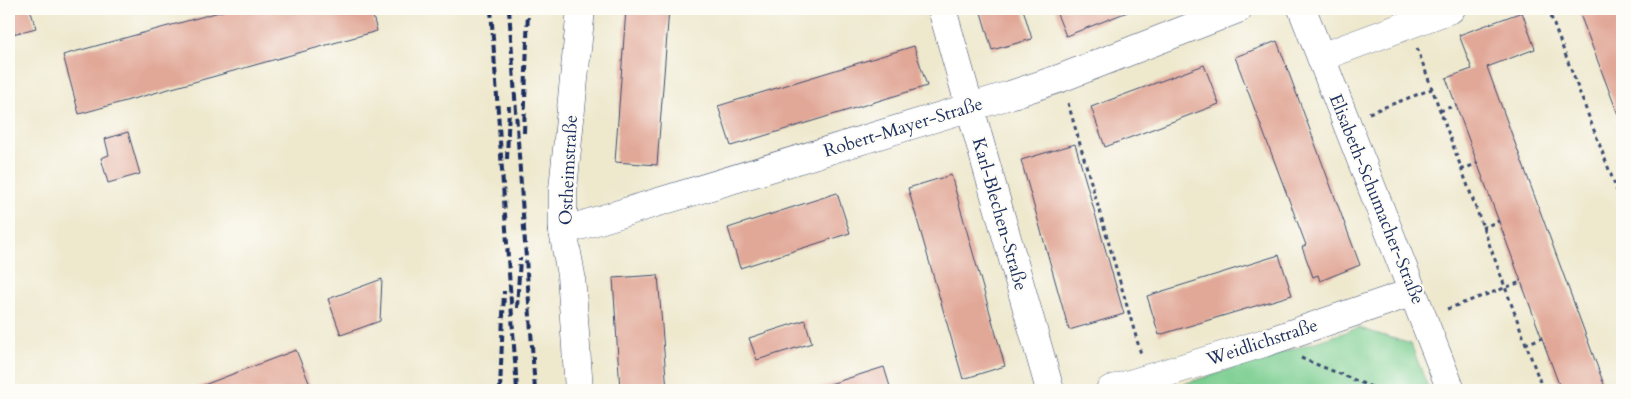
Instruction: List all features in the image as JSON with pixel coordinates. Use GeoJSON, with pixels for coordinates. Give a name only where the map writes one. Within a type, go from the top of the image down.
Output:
{"type":"FeatureCollection","features":[{"type":"Feature","properties":{"kind":"street","name":"Ostheimstraße"},"geometry":{"type":"LineString","coordinates":[[579,390],[571,275],[563,231],[563,189],[580,9]]}},
{"type":"Feature","properties":{"kind":"street","name":"Karl-Blechen-Straße"},"geometry":{"type":"LineString","coordinates":[[942,9],[1050,390]]}},
{"type":"Feature","properties":{"kind":"street","name":"Robert-Mayer-Straße"},"geometry":{"type":"LineString","coordinates":[[563,231],[1060,78],[1238,9]]}},
{"type":"Feature","properties":{"kind":"street","name":"Elisabeth-Schumacher-Straße"},"geometry":{"type":"LineString","coordinates":[[1302,9],[1451,390]]}},
{"type":"Feature","properties":{"kind":"street"},"geometry":{"type":"LineString","coordinates":[[1321,57],[1451,9]]}},
{"type":"Feature","properties":{"kind":"street","name":"Weidlichstraße"},"geometry":{"type":"LineString","coordinates":[[1110,390],[1264,343],[1413,292]]}},
{"type":"Feature","properties":{"kind":"path"},"geometry":{"type":"LineString","coordinates":[[1548,9],[1622,204]]}},
{"type":"Feature","properties":{"kind":"path"},"geometry":{"type":"LineString","coordinates":[[1408,25],[1542,390]]}},
{"type":"Feature","properties":{"kind":"path"},"geometry":{"type":"LineString","coordinates":[[1060,78],[1148,378]]}},
{"type":"Feature","properties":{"kind":"path"},"geometry":{"type":"LineString","coordinates":[[1346,122],[1432,89]]}},
{"type":"Feature","properties":{"kind":"path"},"geometry":{"type":"LineString","coordinates":[[1440,111],[1456,105]]}},
{"type":"Feature","properties":{"kind":"path"},"geometry":{"type":"LineString","coordinates":[[1461,170],[1478,163]]}},
{"type":"Feature","properties":{"kind":"path"},"geometry":{"type":"LineString","coordinates":[[1482,228],[1499,221]]}},
{"type":"Feature","properties":{"kind":"path"},"geometry":{"type":"LineString","coordinates":[[1424,318],[1521,282]]}},
{"type":"Feature","properties":{"kind":"path"},"geometry":{"type":"LineString","coordinates":[[1525,344],[1542,338]]}},
{"type":"Feature","properties":{"kind":"path"},"geometry":{"type":"LineString","coordinates":[[1264,343],[1379,390]]}},
{"type":"Feature","properties":{"kind":"green space"},"geometry":{"type":"Polygon","coordinates":[[[1359,328],[1411,344],[1429,390],[1165,390],[1359,328]]]}},
{"type":"Feature","properties":{"kind":"building"},"geometry":{"type":"Polygon","coordinates":[[[9,9],[30,9],[36,28],[9,35],[9,9]]]}},
{"type":"Feature","properties":{"kind":"building"},"geometry":{"type":"Polygon","coordinates":[[[230,9],[371,9],[377,31],[79,114],[63,55],[230,9]]]}},
{"type":"Feature","properties":{"kind":"building"},"geometry":{"type":"Polygon","coordinates":[[[626,9],[669,9],[657,165],[615,162],[626,9]]]}},
{"type":"Feature","properties":{"kind":"building"},"geometry":{"type":"Polygon","coordinates":[[[980,9],[1023,9],[1032,39],[992,50],[980,9]]]}},
{"type":"Feature","properties":{"kind":"building"},"geometry":{"type":"Polygon","coordinates":[[[1055,9],[1135,9],[1066,36],[1055,9]]]}},
{"type":"Feature","properties":{"kind":"building"},"geometry":{"type":"Polygon","coordinates":[[[1578,9],[1622,9],[1622,125],[1578,9]]]}},
{"type":"Feature","properties":{"kind":"building"},"geometry":{"type":"Polygon","coordinates":[[[1522,12],[1535,49],[1487,67],[1606,390],[1561,390],[1446,78],[1472,69],[1459,35],[1522,12]]]}},
{"type":"Feature","properties":{"kind":"building"},"geometry":{"type":"Polygon","coordinates":[[[1277,41],[1360,265],[1320,281],[1318,275],[1313,277],[1302,247],[1306,245],[1235,57],[1277,41]]]}},
{"type":"Feature","properties":{"kind":"building"},"geometry":{"type":"Polygon","coordinates":[[[914,46],[927,86],[731,146],[718,106],[914,46]]]}},
{"type":"Feature","properties":{"kind":"building"},"geometry":{"type":"Polygon","coordinates":[[[1204,65],[1219,104],[1105,147],[1091,107],[1204,65]]]}},
{"type":"Feature","properties":{"kind":"building"},"geometry":{"type":"Polygon","coordinates":[[[128,132],[140,174],[108,183],[101,158],[109,155],[105,139],[128,132]]]}},
{"type":"Feature","properties":{"kind":"building"},"geometry":{"type":"Polygon","coordinates":[[[1075,144],[1124,314],[1069,330],[1021,160],[1075,144]]]}},
{"type":"Feature","properties":{"kind":"building"},"geometry":{"type":"Polygon","coordinates":[[[951,175],[1005,366],[963,379],[908,188],[951,175]]]}},
{"type":"Feature","properties":{"kind":"building"},"geometry":{"type":"Polygon","coordinates":[[[837,193],[850,233],[740,268],[728,228],[837,193]]]}},
{"type":"Feature","properties":{"kind":"building"},"geometry":{"type":"Polygon","coordinates":[[[1279,255],[1292,295],[1159,335],[1147,296],[1279,255]]]}},
{"type":"Feature","properties":{"kind":"building"},"geometry":{"type":"Polygon","coordinates":[[[658,275],[667,390],[620,390],[613,278],[658,275]]]}},
{"type":"Feature","properties":{"kind":"building"},"geometry":{"type":"Polygon","coordinates":[[[382,279],[380,321],[341,335],[328,299],[382,279]]]}},
{"type":"Feature","properties":{"kind":"building"},"geometry":{"type":"Polygon","coordinates":[[[805,320],[812,343],[757,360],[749,338],[805,320]]]}},
{"type":"Feature","properties":{"kind":"building"},"geometry":{"type":"Polygon","coordinates":[[[296,350],[310,385],[297,390],[197,390],[196,388],[296,350]]]}},
{"type":"Feature","properties":{"kind":"building"},"geometry":{"type":"Polygon","coordinates":[[[884,367],[891,390],[811,390],[884,367]]]}},
{"type":"Feature","properties":{"kind":"railway"},"geometry":{"type":"LineString","coordinates":[[491,9],[517,390]]}},
{"type":"Feature","properties":{"kind":"railway"},"geometry":{"type":"LineString","coordinates":[[509,9],[535,390]]}},
{"type":"Feature","properties":{"kind":"railway"},"geometry":{"type":"LineString","coordinates":[[524,133],[528,9]]}},
{"type":"Feature","properties":{"kind":"railway"},"geometry":{"type":"LineString","coordinates":[[507,159],[509,106]]}},
{"type":"Feature","properties":{"kind":"railway"},"geometry":{"type":"LineString","coordinates":[[517,308],[520,258]]}},
{"type":"Feature","properties":{"kind":"railway"},"geometry":{"type":"LineString","coordinates":[[500,390],[504,291]]}}]}
